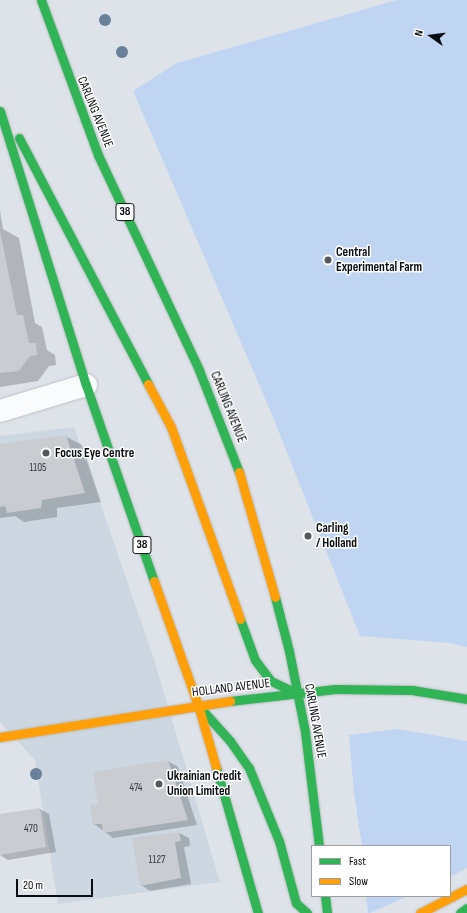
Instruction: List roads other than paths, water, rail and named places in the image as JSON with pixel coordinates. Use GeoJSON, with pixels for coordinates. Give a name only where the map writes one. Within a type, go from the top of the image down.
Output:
{"type":"FeatureCollection","features":[{"type":"Feature","properties":{"kind":"main road","name":"CARLING AVENUE"},"geometry":{"type":"LineString","coordinates":[[41,0],[62,63],[101,161],[199,370],[238,468],[278,605],[297,693],[305,732],[319,845]]}},
{"type":"Feature","properties":{"kind":"main road"},"geometry":{"type":"LineString","coordinates":[[0,101],[171,427],[255,660],[271,680],[297,693]]}},
{"type":"Feature","properties":{"kind":"main road","name":"38"},"geometry":{"type":"LineString","coordinates":[[0,111],[86,385],[198,705],[258,913]]}},
{"type":"Feature","properties":{"kind":"main road","name":"HOLLAND AVENUE"},"geometry":{"type":"LineString","coordinates":[[0,737],[198,705],[297,693],[378,688],[412,690],[467,699]]}},
{"type":"Feature","properties":{"kind":"main road"},"geometry":{"type":"LineString","coordinates":[[198,705],[230,741],[249,768],[277,834],[296,903],[307,913]]}},
{"type":"Feature","properties":{"kind":"main road"},"geometry":{"type":"LineString","coordinates":[[420,913],[467,889]]}},
{"type":"Feature","properties":{"kind":"main road"},"geometry":{"type":"LineString","coordinates":[[325,897],[327,913]]}},
{"type":"Feature","properties":{"kind":"main road"},"geometry":{"type":"LineString","coordinates":[[460,913],[467,908]]}},
{"type":"Feature","properties":{"kind":"street"},"geometry":{"type":"LineString","coordinates":[[0,411],[86,385]]}},
{"type":"Feature","properties":{"kind":"place","name":"Central Experimental Farm"},"geometry":{"type":"Point","coordinates":[328,260]}},
{"type":"Feature","properties":{"kind":"place","name":"Focus Eye Centre"},"geometry":{"type":"Point","coordinates":[46,453]}},
{"type":"Feature","properties":{"kind":"place","name":"Carling / Holland"},"geometry":{"type":"Point","coordinates":[308,536]}},
{"type":"Feature","properties":{"kind":"place","name":"Ukrainian Credit Union Limited"},"geometry":{"type":"Point","coordinates":[159,784]}}]}
